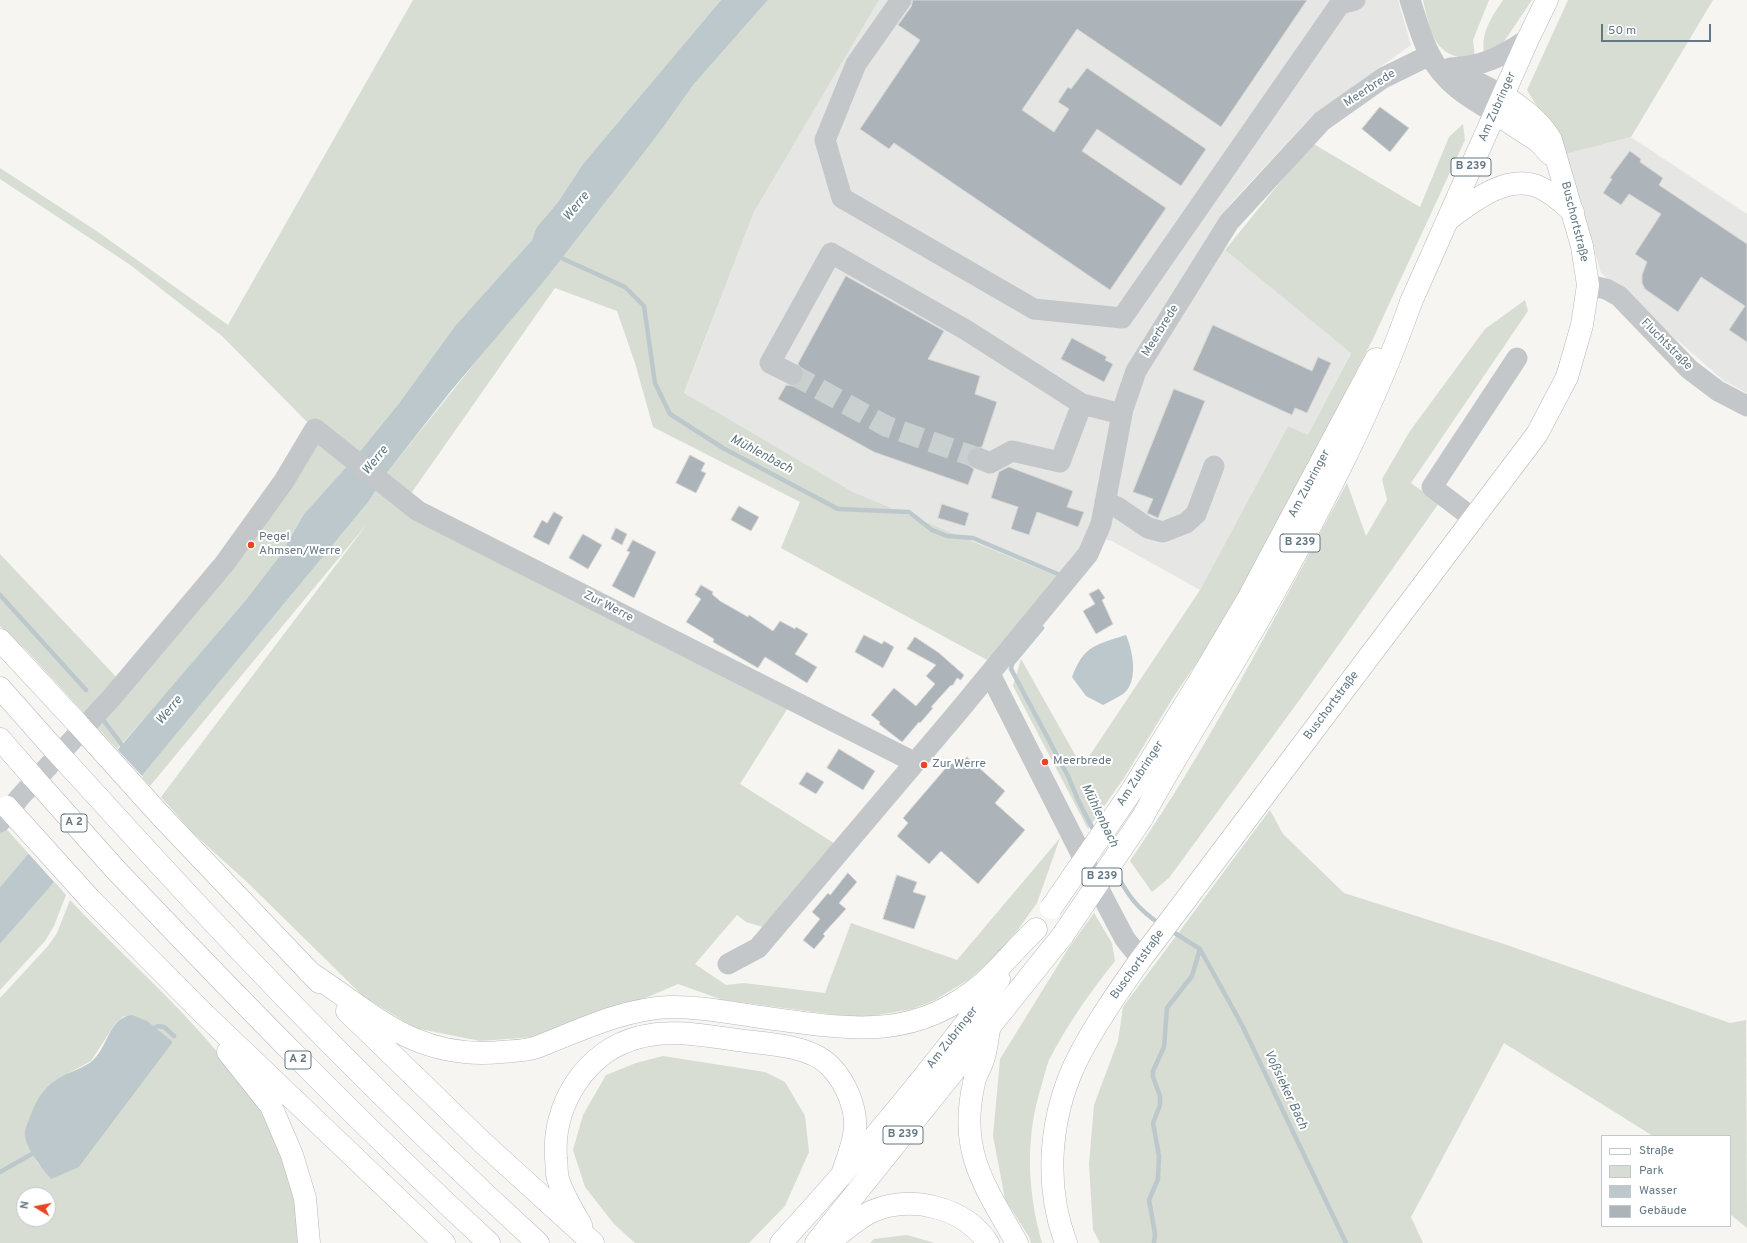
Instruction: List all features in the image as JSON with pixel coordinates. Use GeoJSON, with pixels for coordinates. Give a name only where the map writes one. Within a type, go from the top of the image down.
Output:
{"type":"FeatureCollection","features":[{"type":"Feature","properties":{"kind":"main road","name":"Am Zubringer"},"geometry":{"type":"LineString","coordinates":[[816,1243],[1063,936],[1142,818],[1166,772],[1266,607],[1315,515],[1385,372],[1411,302],[1528,38],[1547,0]]}},
{"type":"Feature","properties":{"kind":"main road","name":"Buschortstraße"},"geometry":{"type":"LineString","coordinates":[[1066,1243],[1060,1227],[1053,1192],[1052,1160],[1055,1128],[1064,1093],[1079,1054],[1106,1009],[1141,959],[1537,434],[1567,377],[1582,325],[1588,285],[1582,246],[1558,163],[1538,141],[1499,104]]}},
{"type":"Feature","properties":{"kind":"main road"},"geometry":{"type":"LineString","coordinates":[[1448,220],[1490,192],[1506,186],[1528,184],[1540,187],[1554,195],[1573,212]]}},
{"type":"Feature","properties":{"kind":"main road","name":"Am Zubringer"},"geometry":{"type":"LineString","coordinates":[[781,1243],[842,1175],[965,1025],[1051,908],[1131,792],[1249,597],[1382,349],[1411,302]]}},
{"type":"Feature","properties":{"kind":"main road"},"geometry":{"type":"LineString","coordinates":[[0,640],[161,816],[309,972],[384,1048],[483,1143],[591,1241]]}},
{"type":"Feature","properties":{"kind":"main road"},"geometry":{"type":"LineString","coordinates":[[0,688],[208,916],[354,1067],[538,1243]]}},
{"type":"Feature","properties":{"kind":"main road","name":"A 2"},"geometry":{"type":"LineString","coordinates":[[0,739],[115,869],[303,1065],[488,1243]]}},
{"type":"Feature","properties":{"kind":"main road"},"geometry":{"type":"LineString","coordinates":[[2,809],[203,1013],[444,1243]]}},
{"type":"Feature","properties":{"kind":"main road"},"geometry":{"type":"LineString","coordinates":[[309,972],[349,998],[380,1022],[415,1040],[451,1052],[483,1054],[531,1049],[627,1013],[669,1007],[711,1010],[834,1027],[875,1028],[900,1024],[929,1017],[956,1003],[983,983],[1036,929]]}},
{"type":"Feature","properties":{"kind":"main road"},"geometry":{"type":"LineString","coordinates":[[203,1013],[213,1034],[271,1106],[292,1155],[305,1198],[310,1243]]}},
{"type":"Feature","properties":{"kind":"main road"},"geometry":{"type":"LineString","coordinates":[[990,1027],[982,1062],[974,1081],[969,1112],[968,1134],[974,1159],[984,1183],[1017,1243]]}},
{"type":"Feature","properties":{"kind":"main road"},"geometry":{"type":"LineString","coordinates":[[591,1241],[568,1203],[558,1178],[555,1142],[559,1115],[572,1087],[592,1063],[614,1047],[638,1037],[660,1033],[688,1034],[780,1045],[809,1053],[830,1065],[844,1085],[853,1107],[855,1134],[842,1175]]}},
{"type":"Feature","properties":{"kind":"main road"},"geometry":{"type":"LineString","coordinates":[[828,1243],[872,1211],[898,1204],[923,1204],[947,1210],[970,1224],[988,1243]]}},
{"type":"Feature","properties":{"kind":"street"},"geometry":{"type":"LineString","coordinates":[[901,0],[856,64],[825,140],[842,198],[1034,309],[1122,318],[1340,4],[1355,0]]}},
{"type":"Feature","properties":{"kind":"street"},"geometry":{"type":"LineString","coordinates":[[1410,0],[1439,63],[1452,84],[1499,104]]}},
{"type":"Feature","properties":{"kind":"street","name":"Meerbrede"},"geometry":{"type":"LineString","coordinates":[[728,964],[758,948],[990,674],[1088,554],[1101,524],[1122,414],[1136,371],[1229,222],[1322,121],[1383,78],[1439,63],[1485,64],[1508,52],[1528,38]]}},
{"type":"Feature","properties":{"kind":"street"},"geometry":{"type":"LineString","coordinates":[[792,374],[770,362],[831,253],[966,330],[1082,404],[1122,414]]}},
{"type":"Feature","properties":{"kind":"street","name":"Fluchtstraße"},"geometry":{"type":"LineString","coordinates":[[1588,285],[1606,289],[1619,296],[1688,369],[1718,391],[1747,406]]}},
{"type":"Feature","properties":{"kind":"street"},"geometry":{"type":"LineString","coordinates":[[1474,519],[1432,487],[1517,358]]}},
{"type":"Feature","properties":{"kind":"street"},"geometry":{"type":"LineString","coordinates":[[978,458],[990,463],[1012,452],[1060,462],[1082,404]]}},
{"type":"Feature","properties":{"kind":"street","name":"Zur Werre"},"geometry":{"type":"LineString","coordinates":[[2,809],[20,797],[113,696],[225,563],[284,481],[322,435],[418,511],[914,762]]}},
{"type":"Feature","properties":{"kind":"street"},"geometry":{"type":"LineString","coordinates":[[1105,502],[1117,507],[1148,528],[1163,532],[1186,523],[1196,514],[1214,466]]}},
{"type":"Feature","properties":{"kind":"street"},"geometry":{"type":"LineString","coordinates":[[990,674],[1107,905],[1125,938],[1141,959]]}},
{"type":"Feature","properties":{"kind":"shaded area"},"geometry":{"type":"Polygon","coordinates":[[[879,0],[1398,0],[1411,45],[1311,117],[1231,203],[1205,240],[1225,250],[1351,352],[1308,436],[1288,426],[1200,590],[1112,541],[1088,536],[1061,578],[853,492],[684,394],[754,212],[879,0]]]}},
{"type":"Feature","properties":{"kind":"shaded area"},"geometry":{"type":"Polygon","coordinates":[[[1631,137],[1747,214],[1747,393],[1724,381],[1601,273],[1566,154],[1631,137]]]}},
{"type":"Feature","properties":{"kind":"green space"},"geometry":{"type":"Polygon","coordinates":[[[413,0],[721,0],[583,164],[558,202],[536,228],[532,240],[455,326],[400,402],[357,455],[304,514],[279,557],[245,601],[176,683],[117,749],[27,651],[0,626],[0,554],[120,681],[233,539],[311,426],[222,336],[129,264],[0,179],[0,168],[98,232],[228,325],[413,0]]]}},
{"type":"Feature","properties":{"kind":"green space"},"geometry":{"type":"Polygon","coordinates":[[[768,0],[879,0],[754,212],[684,393],[853,492],[1061,578],[989,661],[781,548],[800,502],[653,427],[635,363],[617,311],[555,288],[410,495],[791,703],[740,784],[837,845],[766,928],[746,922],[737,915],[695,964],[726,985],[744,983],[825,993],[851,923],[957,960],[1060,838],[1037,903],[1017,931],[992,959],[968,980],[935,1000],[913,1009],[866,1017],[837,1015],[723,1000],[678,984],[636,1002],[534,1037],[480,1041],[415,1028],[363,996],[248,883],[193,833],[161,797],[367,524],[150,786],[141,776],[369,501],[386,474],[662,129],[694,84],[768,0]]]}},
{"type":"Feature","properties":{"kind":"green space"},"geometry":{"type":"Polygon","coordinates":[[[1423,0],[1489,0],[1473,40],[1475,58],[1461,57],[1451,54],[1443,49],[1432,33],[1423,0]]]}},
{"type":"Feature","properties":{"kind":"green space"},"geometry":{"type":"Polygon","coordinates":[[[1503,0],[1532,0],[1499,49],[1485,56],[1485,33],[1491,19],[1503,0]]]}},
{"type":"Feature","properties":{"kind":"green space"},"geometry":{"type":"Polygon","coordinates":[[[1568,0],[1713,0],[1631,137],[1566,154],[1527,90],[1568,0]]]}},
{"type":"Feature","properties":{"kind":"green space"},"geometry":{"type":"Polygon","coordinates":[[[1463,124],[1465,140],[1372,341],[1307,467],[1216,635],[1174,696],[1124,778],[1088,829],[1013,686],[1021,659],[1082,767],[1200,590],[1288,426],[1308,435],[1351,353],[1225,250],[1312,143],[1420,207],[1449,137],[1463,124]]]}},
{"type":"Feature","properties":{"kind":"green space"},"geometry":{"type":"Polygon","coordinates":[[[1525,300],[1528,311],[1411,483],[1439,503],[1298,702],[1169,878],[1152,892],[1130,861],[1189,770],[1217,723],[1347,483],[1366,536],[1387,500],[1382,479],[1410,431],[1485,329],[1525,300]]]}},
{"type":"Feature","properties":{"kind":"green space"},"geometry":{"type":"Polygon","coordinates":[[[1270,810],[1283,834],[1344,893],[1504,944],[1730,1023],[1746,1020],[1747,1228],[1731,1215],[1731,1135],[1651,1135],[1504,1043],[1411,1217],[1423,1243],[1100,1243],[1093,1230],[1089,1164],[1094,1105],[1118,1041],[1123,1007],[1270,810]]]}},
{"type":"Feature","properties":{"kind":"green space"},"geometry":{"type":"Polygon","coordinates":[[[0,822],[29,854],[0,887],[0,822]]]}},
{"type":"Feature","properties":{"kind":"green space"},"geometry":{"type":"Polygon","coordinates":[[[54,881],[66,895],[54,926],[45,941],[0,990],[0,944],[54,881]]]}},
{"type":"Feature","properties":{"kind":"green space"},"geometry":{"type":"Polygon","coordinates":[[[70,900],[154,984],[209,1042],[257,1105],[276,1140],[286,1164],[295,1204],[298,1243],[0,1243],[0,998],[48,946],[57,933],[70,900]],[[124,1016],[115,1024],[91,1061],[54,1081],[26,1140],[38,1164],[42,1167],[79,1167],[173,1042],[124,1016]]]}},
{"type":"Feature","properties":{"kind":"green space"},"geometry":{"type":"Polygon","coordinates":[[[1094,913],[1112,943],[1115,961],[1071,1021],[1049,1060],[1046,1069],[1033,1123],[1030,1163],[1033,1203],[1042,1243],[1031,1243],[1029,1237],[1005,1199],[993,1136],[1000,1059],[1068,949],[1094,913]]]}},
{"type":"Feature","properties":{"kind":"green space"},"geometry":{"type":"Polygon","coordinates":[[[663,1056],[765,1072],[785,1082],[805,1116],[809,1152],[785,1206],[749,1243],[635,1243],[614,1224],[585,1187],[573,1150],[583,1115],[606,1075],[636,1063],[663,1056]]]}},
{"type":"Feature","properties":{"kind":"green space"},"geometry":{"type":"Polygon","coordinates":[[[907,1235],[935,1243],[870,1243],[874,1239],[907,1235]]]}},
{"type":"Feature","properties":{"kind":"water","name":"Werre"},"geometry":{"type":"Polygon","coordinates":[[[721,0],[768,0],[694,84],[662,129],[544,281],[450,392],[386,474],[369,501],[48,889],[0,944],[0,887],[245,601],[279,557],[304,514],[357,455],[400,402],[455,326],[532,240],[536,228],[558,202],[583,164],[721,0]]]}},
{"type":"Feature","properties":{"kind":"water"},"geometry":{"type":"Polygon","coordinates":[[[1126,635],[1131,649],[1133,666],[1131,682],[1128,689],[1123,694],[1103,705],[1086,696],[1072,677],[1081,658],[1086,652],[1099,644],[1126,635]]]}},
{"type":"Feature","properties":{"kind":"water"},"geometry":{"type":"Polygon","coordinates":[[[132,1015],[147,1021],[173,1042],[79,1167],[51,1179],[30,1150],[25,1137],[25,1129],[35,1105],[49,1085],[62,1076],[91,1062],[97,1056],[118,1022],[124,1017],[132,1015]]]}},
{"type":"Feature","properties":{"kind":"pier"},"geometry":{"type":"Polygon","coordinates":[[[116,748],[143,777],[55,883],[28,853],[116,748]]]}},
{"type":"Feature","properties":{"kind":"building"},"geometry":{"type":"Polygon","coordinates":[[[913,0],[1307,0],[1221,127],[1077,29],[1022,110],[1054,132],[1069,109],[1058,102],[1068,87],[1071,89],[1087,68],[1206,149],[1181,186],[1097,129],[1082,151],[1166,208],[1110,290],[894,143],[889,149],[860,129],[920,40],[898,25],[911,7],[913,0]]]}},
{"type":"Feature","properties":{"kind":"building"},"geometry":{"type":"Polygon","coordinates":[[[1380,107],[1409,128],[1390,152],[1362,129],[1380,107]]]}},
{"type":"Feature","properties":{"kind":"building"},"geometry":{"type":"Polygon","coordinates":[[[1630,151],[1641,159],[1640,162],[1663,178],[1659,185],[1747,244],[1747,342],[1729,330],[1745,306],[1701,277],[1678,312],[1645,289],[1642,283],[1642,275],[1647,262],[1635,254],[1661,214],[1629,194],[1621,205],[1603,193],[1612,179],[1610,178],[1630,151]]]}},
{"type":"Feature","properties":{"kind":"building"},"geometry":{"type":"Polygon","coordinates":[[[846,276],[944,331],[928,359],[980,376],[975,394],[997,402],[982,447],[971,448],[967,454],[966,459],[968,465],[974,469],[968,485],[874,452],[778,399],[786,385],[793,386],[803,380],[804,373],[798,364],[846,276]]]}},
{"type":"Feature","properties":{"kind":"building"},"geometry":{"type":"Polygon","coordinates":[[[1213,325],[1312,371],[1318,357],[1331,363],[1307,413],[1295,408],[1292,415],[1193,370],[1213,325]]]}},
{"type":"Feature","properties":{"kind":"building"},"geometry":{"type":"Polygon","coordinates":[[[1072,338],[1107,357],[1105,360],[1113,364],[1104,382],[1061,359],[1072,338]]]}},
{"type":"Feature","properties":{"kind":"building"},"geometry":{"type":"Polygon","coordinates":[[[1174,389],[1205,401],[1158,518],[1147,513],[1153,499],[1133,492],[1174,389]]]}},
{"type":"Feature","properties":{"kind":"building"},"geometry":{"type":"Polygon","coordinates":[[[690,455],[705,463],[701,471],[706,473],[696,493],[676,483],[690,455]]]}},
{"type":"Feature","properties":{"kind":"building"},"geometry":{"type":"Polygon","coordinates":[[[1009,467],[1073,491],[1067,507],[1084,512],[1078,527],[1037,512],[1029,535],[1011,529],[1018,507],[991,498],[999,472],[1009,467]]]}},
{"type":"Feature","properties":{"kind":"building"},"geometry":{"type":"Polygon","coordinates":[[[942,504],[969,513],[965,526],[938,518],[942,504]]]}},
{"type":"Feature","properties":{"kind":"building"},"geometry":{"type":"Polygon","coordinates":[[[739,506],[759,517],[751,531],[731,520],[739,506]]]}},
{"type":"Feature","properties":{"kind":"building"},"geometry":{"type":"Polygon","coordinates":[[[554,512],[563,517],[549,545],[533,537],[542,520],[547,523],[554,512]]]}},
{"type":"Feature","properties":{"kind":"building"},"geometry":{"type":"Polygon","coordinates":[[[616,528],[627,534],[622,545],[611,539],[616,528]]]}},
{"type":"Feature","properties":{"kind":"building"},"geometry":{"type":"Polygon","coordinates":[[[583,534],[602,545],[588,569],[569,558],[583,534]]]}},
{"type":"Feature","properties":{"kind":"building"},"geometry":{"type":"Polygon","coordinates":[[[633,540],[656,552],[634,598],[612,586],[630,552],[627,551],[633,540]]]}},
{"type":"Feature","properties":{"kind":"building"},"geometry":{"type":"Polygon","coordinates":[[[701,585],[713,592],[712,594],[720,601],[748,617],[749,615],[773,631],[780,621],[795,629],[796,627],[808,634],[795,654],[817,667],[807,683],[765,657],[758,668],[713,642],[714,639],[686,622],[701,599],[695,595],[701,585]]]}},
{"type":"Feature","properties":{"kind":"building"},"geometry":{"type":"Polygon","coordinates":[[[1099,589],[1105,598],[1102,600],[1113,624],[1096,634],[1083,611],[1095,604],[1089,594],[1099,589]]]}},
{"type":"Feature","properties":{"kind":"building"},"geometry":{"type":"Polygon","coordinates":[[[864,635],[882,644],[884,641],[894,647],[883,668],[855,652],[864,635]]]}},
{"type":"Feature","properties":{"kind":"building"},"geometry":{"type":"Polygon","coordinates":[[[915,637],[939,653],[964,675],[961,680],[957,678],[953,685],[950,686],[931,707],[933,708],[902,742],[879,724],[880,722],[871,715],[894,688],[916,706],[935,684],[926,676],[936,665],[907,649],[915,637]]]}},
{"type":"Feature","properties":{"kind":"building"},"geometry":{"type":"Polygon","coordinates":[[[839,749],[875,771],[863,790],[827,768],[839,749]]]}},
{"type":"Feature","properties":{"kind":"building"},"geometry":{"type":"Polygon","coordinates":[[[967,757],[1005,791],[995,803],[1025,830],[978,884],[941,851],[929,864],[897,836],[908,823],[903,818],[951,762],[957,768],[967,757]]]}},
{"type":"Feature","properties":{"kind":"building"},"geometry":{"type":"Polygon","coordinates":[[[807,772],[824,782],[816,794],[799,784],[807,772]]]}},
{"type":"Feature","properties":{"kind":"building"},"geometry":{"type":"Polygon","coordinates":[[[848,873],[857,882],[839,903],[846,909],[823,934],[825,936],[814,949],[803,940],[820,919],[812,912],[828,893],[830,895],[848,873]]]}},
{"type":"Feature","properties":{"kind":"building"},"geometry":{"type":"Polygon","coordinates":[[[897,875],[917,882],[913,892],[926,896],[914,929],[883,919],[897,875]]]}},
{"type":"Feature","properties":{"kind":"waterway","name":"Mühlenbach"},"geometry":{"type":"LineString","coordinates":[[557,256],[625,287],[644,306],[655,383],[670,414],[723,448],[838,509],[909,512],[932,530],[947,536],[973,538],[1060,575]]}},
{"type":"Feature","properties":{"kind":"waterway"},"geometry":{"type":"LineString","coordinates":[[0,595],[86,690]]}},
{"type":"Feature","properties":{"kind":"waterway","name":"Mühlenbach"},"geometry":{"type":"LineString","coordinates":[[1042,628],[1012,664],[1011,669],[1068,776],[1078,800],[1095,833]]}},
{"type":"Feature","properties":{"kind":"waterway"},"geometry":{"type":"LineString","coordinates":[[104,721],[125,749]]}},
{"type":"Feature","properties":{"kind":"waterway","name":"Mühlenbach"},"geometry":{"type":"LineString","coordinates":[[1114,870],[1133,900],[1160,924]]}},
{"type":"Feature","properties":{"kind":"waterway","name":"Voßsieker Bach"},"geometry":{"type":"LineString","coordinates":[[1170,930],[1200,949],[1242,1025],[1346,1243]]}},
{"type":"Feature","properties":{"kind":"waterway"},"geometry":{"type":"LineString","coordinates":[[1154,1243],[1155,1234],[1149,1200],[1158,1179],[1159,1156],[1153,1123],[1160,1105],[1160,1096],[1153,1077],[1153,1071],[1164,1047],[1167,1008],[1192,976],[1200,949]]}},
{"type":"Feature","properties":{"kind":"waterway"},"geometry":{"type":"LineString","coordinates":[[152,1029],[158,1026],[164,1027],[174,1036]]}},
{"type":"Feature","properties":{"kind":"waterway"},"geometry":{"type":"LineString","coordinates":[[0,1172],[37,1151]]}},
{"type":"Feature","properties":{"kind":"tunnel"},"geometry":{"type":"LineString","coordinates":[[792,374],[886,426],[978,458]]}},
{"type":"Feature","properties":{"kind":"place","name":"Pegel Ahmsen/Werre"},"geometry":{"type":"Point","coordinates":[251,545]}},
{"type":"Feature","properties":{"kind":"place","name":"Meerbrede"},"geometry":{"type":"Point","coordinates":[1045,762]}},
{"type":"Feature","properties":{"kind":"place","name":"Zur Werre"},"geometry":{"type":"Point","coordinates":[924,765]}}]}
